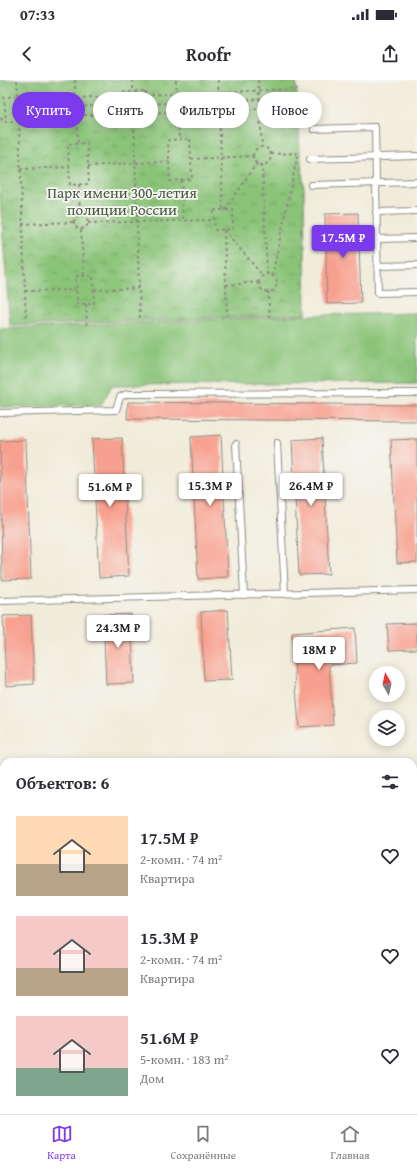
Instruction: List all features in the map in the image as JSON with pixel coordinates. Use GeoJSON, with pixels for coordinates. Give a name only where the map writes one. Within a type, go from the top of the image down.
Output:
{"type":"FeatureCollection","features":[{"type":"Feature","properties":{"kind":"lane"},"geometry":{"type":"LineString","coordinates":[[314,129],[375,127],[378,294],[417,292]]}},
{"type":"Feature","properties":{"kind":"lane"},"geometry":{"type":"LineString","coordinates":[[310,159],[417,156]]}},
{"type":"Feature","properties":{"kind":"lane"},"geometry":{"type":"LineString","coordinates":[[311,185],[417,182]]}},
{"type":"Feature","properties":{"kind":"lane"},"geometry":{"type":"LineString","coordinates":[[376,212],[417,211]]}},
{"type":"Feature","properties":{"kind":"lane"},"geometry":{"type":"LineString","coordinates":[[377,239],[417,238]]}},
{"type":"Feature","properties":{"kind":"lane"},"geometry":{"type":"LineString","coordinates":[[377,266],[417,265]]}},
{"type":"Feature","properties":{"kind":"lane"},"geometry":{"type":"LineString","coordinates":[[0,413],[116,410],[120,397],[126,394],[417,393]]}},
{"type":"Feature","properties":{"kind":"lane"},"geometry":{"type":"LineString","coordinates":[[277,443],[285,594]]}},
{"type":"Feature","properties":{"kind":"lane"},"geometry":{"type":"LineString","coordinates":[[236,444],[244,595]]}},
{"type":"Feature","properties":{"kind":"lane"},"geometry":{"type":"LineString","coordinates":[[0,601],[417,590]]}},
{"type":"Feature","properties":{"kind":"path"},"geometry":{"type":"LineString","coordinates":[[17,80],[18,92]]}},
{"type":"Feature","properties":{"kind":"path"},"geometry":{"type":"LineString","coordinates":[[74,80],[75,92]]}},
{"type":"Feature","properties":{"kind":"path"},"geometry":{"type":"LineString","coordinates":[[133,80],[133,92],[145,92]]}},
{"type":"Feature","properties":{"kind":"path"},"geometry":{"type":"LineString","coordinates":[[176,80],[177,92]]}},
{"type":"Feature","properties":{"kind":"path"},"geometry":{"type":"LineString","coordinates":[[218,80],[218,92],[297,89]]}},
{"type":"Feature","properties":{"kind":"path"},"geometry":{"type":"LineString","coordinates":[[258,80],[259,90]]}},
{"type":"Feature","properties":{"kind":"path"},"geometry":{"type":"LineString","coordinates":[[12,96],[4,97],[6,122],[12,122]]}},
{"type":"Feature","properties":{"kind":"path"},"geometry":{"type":"LineString","coordinates":[[0,102],[5,101]]}},
{"type":"Feature","properties":{"kind":"path"},"geometry":{"type":"LineString","coordinates":[[0,110],[5,110]]}},
{"type":"Feature","properties":{"kind":"path"},"geometry":{"type":"LineString","coordinates":[[0,119],[6,118]]}},
{"type":"Feature","properties":{"kind":"path"},"geometry":{"type":"LineString","coordinates":[[19,128],[26,320]]}},
{"type":"Feature","properties":{"kind":"path"},"geometry":{"type":"LineString","coordinates":[[77,128],[78,144]]}},
{"type":"Feature","properties":{"kind":"path"},"geometry":{"type":"LineString","coordinates":[[134,128],[140,321]]}},
{"type":"Feature","properties":{"kind":"path"},"geometry":{"type":"LineString","coordinates":[[179,128],[180,140]]}},
{"type":"Feature","properties":{"kind":"path"},"geometry":{"type":"LineString","coordinates":[[220,128],[224,210]]}},
{"type":"Feature","properties":{"kind":"path"},"geometry":{"type":"LineString","coordinates":[[261,128],[262,147]]}},
{"type":"Feature","properties":{"kind":"path"},"geometry":{"type":"LineString","coordinates":[[190,139],[192,179],[170,181],[168,140],[180,140],[190,139]]}},
{"type":"Feature","properties":{"kind":"path"},"geometry":{"type":"LineString","coordinates":[[87,143],[88,166],[89,184],[70,185],[68,144],[87,143]]}},
{"type":"Feature","properties":{"kind":"path"},"geometry":{"type":"LineString","coordinates":[[253,156],[254,152],[262,147],[267,148],[271,154]]}},
{"type":"Feature","properties":{"kind":"path"},"geometry":{"type":"LineString","coordinates":[[271,154],[299,153],[272,276]]}},
{"type":"Feature","properties":{"kind":"path"},"geometry":{"type":"LineString","coordinates":[[253,156],[257,163],[262,164],[268,162],[271,154]]}},
{"type":"Feature","properties":{"kind":"path"},"geometry":{"type":"LineString","coordinates":[[191,159],[253,156]]}},
{"type":"Feature","properties":{"kind":"path"},"geometry":{"type":"LineString","coordinates":[[88,166],[169,161]]}},
{"type":"Feature","properties":{"kind":"path"},"geometry":{"type":"LineString","coordinates":[[224,210],[257,163]]}},
{"type":"Feature","properties":{"kind":"path"},"geometry":{"type":"LineString","coordinates":[[262,164],[267,274]]}},
{"type":"Feature","properties":{"kind":"path"},"geometry":{"type":"LineString","coordinates":[[20,169],[69,167]]}},
{"type":"Feature","properties":{"kind":"path"},"geometry":{"type":"LineString","coordinates":[[181,180],[183,221]]}},
{"type":"Feature","properties":{"kind":"path"},"geometry":{"type":"LineString","coordinates":[[79,184],[80,215]]}},
{"type":"Feature","properties":{"kind":"path"},"geometry":{"type":"LineString","coordinates":[[214,210],[224,210],[233,210],[233,229],[215,230],[214,210]]}},
{"type":"Feature","properties":{"kind":"path"},"geometry":{"type":"LineString","coordinates":[[74,222],[76,217],[80,215],[86,216],[88,223],[86,228],[81,230]]}},
{"type":"Feature","properties":{"kind":"path"},"geometry":{"type":"LineString","coordinates":[[88,223],[214,220]]}},
{"type":"Feature","properties":{"kind":"path"},"geometry":{"type":"LineString","coordinates":[[22,224],[74,222]]}},
{"type":"Feature","properties":{"kind":"path"},"geometry":{"type":"LineString","coordinates":[[74,222],[77,228],[81,230]]}},
{"type":"Feature","properties":{"kind":"path"},"geometry":{"type":"LineString","coordinates":[[81,230],[84,276]]}},
{"type":"Feature","properties":{"kind":"path"},"geometry":{"type":"LineString","coordinates":[[224,230],[262,276]]}},
{"type":"Feature","properties":{"kind":"path"},"geometry":{"type":"LineString","coordinates":[[224,230],[227,315]]}},
{"type":"Feature","properties":{"kind":"path"},"geometry":{"type":"LineString","coordinates":[[267,274],[272,276],[276,281],[275,289],[268,291],[262,289],[259,282],[262,276],[267,274]]}},
{"type":"Feature","properties":{"kind":"path"},"geometry":{"type":"LineString","coordinates":[[76,276],[93,276],[94,290],[94,304],[77,304],[76,276]]}},
{"type":"Feature","properties":{"kind":"path"},"geometry":{"type":"LineString","coordinates":[[226,285],[259,282]]}},
{"type":"Feature","properties":{"kind":"path"},"geometry":{"type":"LineString","coordinates":[[94,290],[140,288]]}},
{"type":"Feature","properties":{"kind":"path"},"geometry":{"type":"LineString","coordinates":[[24,291],[76,290]]}},
{"type":"Feature","properties":{"kind":"path"},"geometry":{"type":"LineString","coordinates":[[268,291],[270,318]]}},
{"type":"Feature","properties":{"kind":"path"},"geometry":{"type":"LineString","coordinates":[[86,304],[86,324]]}},
{"type":"Feature","properties":{"kind":"green space","name":"Парк имени 300-летия полиции России"},"geometry":{"type":"Polygon","coordinates":[[[0,80],[296,80],[297,92],[257,92],[257,128],[299,128],[304,189],[306,314],[10,326],[0,198],[0,80]]]}},
{"type":"Feature","properties":{"kind":"green space"},"geometry":{"type":"Polygon","coordinates":[[[417,313],[417,383],[112,385],[101,405],[0,407],[0,329],[316,315],[417,313]]]}},
{"type":"Feature","properties":{"kind":"building"},"geometry":{"type":"Polygon","coordinates":[[[358,213],[361,303],[327,304],[325,214],[358,213]]]}},
{"type":"Feature","properties":{"kind":"building"},"geometry":{"type":"Polygon","coordinates":[[[128,402],[417,405],[417,421],[127,419],[128,402]]]}},
{"type":"Feature","properties":{"kind":"building"},"geometry":{"type":"Polygon","coordinates":[[[221,435],[228,577],[198,579],[191,437],[221,435]]]}},
{"type":"Feature","properties":{"kind":"building"},"geometry":{"type":"Polygon","coordinates":[[[122,438],[129,576],[99,578],[92,439],[122,438]]]}},
{"type":"Feature","properties":{"kind":"building"},"geometry":{"type":"Polygon","coordinates":[[[322,438],[329,574],[299,575],[292,440],[322,438]]]}},
{"type":"Feature","properties":{"kind":"building"},"geometry":{"type":"Polygon","coordinates":[[[417,439],[417,562],[397,563],[391,440],[417,439]]]}},
{"type":"Feature","properties":{"kind":"building"},"geometry":{"type":"Polygon","coordinates":[[[26,440],[31,579],[2,580],[0,441],[26,440]]]}},
{"type":"Feature","properties":{"kind":"building"},"geometry":{"type":"Polygon","coordinates":[[[228,610],[232,680],[204,681],[201,612],[228,610]]]}},
{"type":"Feature","properties":{"kind":"building"},"geometry":{"type":"Polygon","coordinates":[[[131,614],[134,683],[106,684],[103,615],[131,614]]]}},
{"type":"Feature","properties":{"kind":"building"},"geometry":{"type":"Polygon","coordinates":[[[31,615],[34,684],[6,686],[3,616],[31,615]]]}},
{"type":"Feature","properties":{"kind":"building"},"geometry":{"type":"Polygon","coordinates":[[[417,623],[417,649],[389,650],[387,624],[417,623]]]}},
{"type":"Feature","properties":{"kind":"building"},"geometry":{"type":"Polygon","coordinates":[[[355,628],[357,663],[329,665],[333,725],[299,727],[292,633],[355,628]]]}}]}
